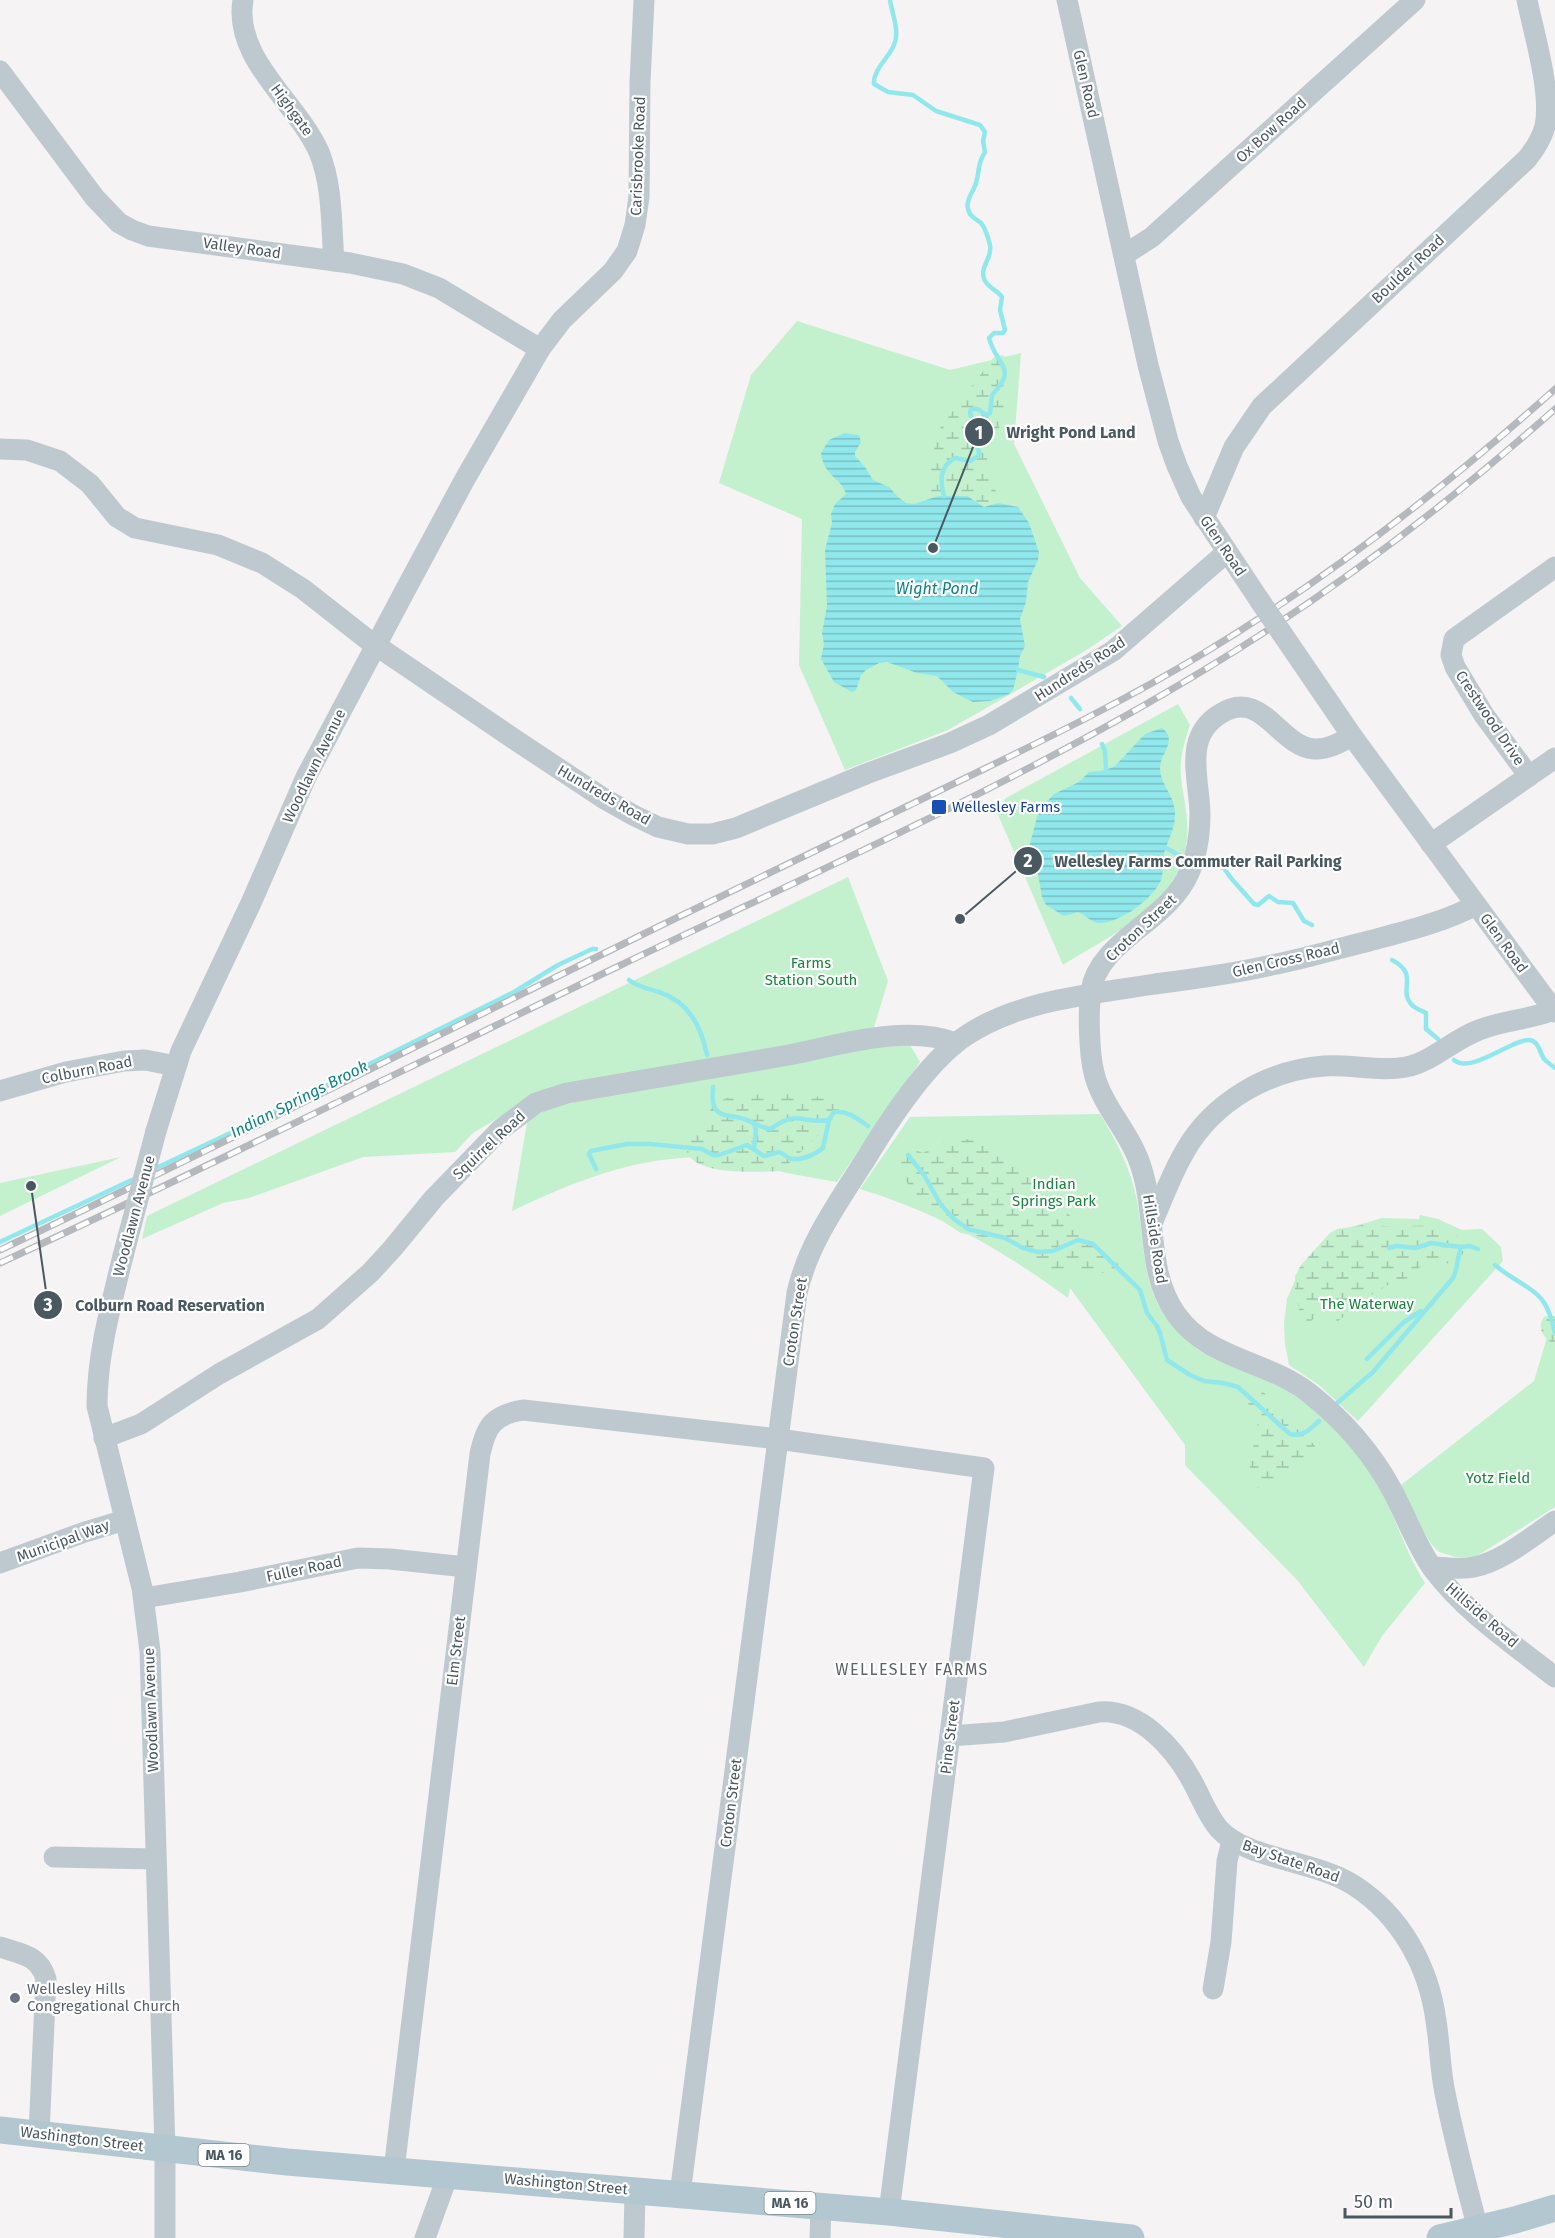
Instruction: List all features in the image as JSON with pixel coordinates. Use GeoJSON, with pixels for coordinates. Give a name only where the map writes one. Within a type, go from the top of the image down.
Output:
{"type":"FeatureCollection","features":[{"type":"Feature","properties":{"kind":"main road","name":"Washington Street"},"geometry":{"type":"LineString","coordinates":[[0,2130],[165,2149],[889,2212],[1047,2233],[1131,2238]]}},
{"type":"Feature","properties":{"kind":"main road"},"geometry":{"type":"LineString","coordinates":[[1440,2238],[1555,2208]]}},
{"type":"Feature","properties":{"kind":"street","name":"Highgate"},"geometry":{"type":"LineString","coordinates":[[243,0],[242,24],[247,40],[274,86],[309,133],[323,164],[329,194],[334,261]]}},
{"type":"Feature","properties":{"kind":"street","name":"Carisbrooke Road"},"geometry":{"type":"LineString","coordinates":[[540,349],[569,313],[621,262],[633,237],[639,197],[644,0]]}},
{"type":"Feature","properties":{"kind":"street","name":"Glen Road"},"geometry":{"type":"LineString","coordinates":[[1067,0],[1149,365],[1168,441],[1186,487],[1204,518],[1352,736],[1554,1011]]}},
{"type":"Feature","properties":{"kind":"street","name":"Ox Bow Road"},"geometry":{"type":"LineString","coordinates":[[1124,255],[1152,237],[1415,0]]}},
{"type":"Feature","properties":{"kind":"street","name":"Boulder Road"},"geometry":{"type":"LineString","coordinates":[[1204,518],[1228,458],[1262,406],[1527,159],[1540,141],[1550,119],[1527,0]]}},
{"type":"Feature","properties":{"kind":"street","name":"Valley Road"},"geometry":{"type":"LineString","coordinates":[[0,71],[95,198],[111,216],[124,226],[148,236],[334,261],[390,271],[422,280],[440,288],[540,349]]}},
{"type":"Feature","properties":{"kind":"street","name":"Woodlawn Avenue"},"geometry":{"type":"LineString","coordinates":[[165,2238],[165,2149],[150,1659],[144,1598],[97,1406],[97,1375],[103,1336],[156,1131],[188,1036],[256,894],[306,777],[461,486],[540,349]]}},
{"type":"Feature","properties":{"kind":"street","name":"Hundreds Road"},"geometry":{"type":"LineString","coordinates":[[0,449],[32,451],[49,456],[65,465],[90,484],[117,517],[135,528],[218,545],[262,563],[303,589],[377,646],[621,809],[666,829],[688,834],[712,834],[742,825],[977,731],[1113,651],[1227,552]]}},
{"type":"Feature","properties":{"kind":"street","name":"Crestwood Drive"},"geometry":{"type":"LineString","coordinates":[[1529,776],[1484,715],[1455,667],[1451,655],[1454,639],[1555,567]]}},
{"type":"Feature","properties":{"kind":"street","name":"Croton Street"},"geometry":{"type":"LineString","coordinates":[[680,2194],[797,1293],[809,1255],[835,1208],[892,1119],[938,1061],[956,1043],[980,1028],[1012,1014],[1054,1001],[1090,994],[1095,975],[1106,959],[1169,903],[1188,875],[1196,848],[1200,819],[1196,750],[1200,735],[1210,722],[1229,709],[1241,706],[1259,712],[1307,748],[1325,748],[1352,736]]}},
{"type":"Feature","properties":{"kind":"street"},"geometry":{"type":"LineString","coordinates":[[1431,844],[1555,758]]}},
{"type":"Feature","properties":{"kind":"street","name":"Glen Cross Road"},"geometry":{"type":"LineString","coordinates":[[1090,994],[1231,973],[1287,962],[1434,924],[1476,905]]}},
{"type":"Feature","properties":{"kind":"street","name":"Hillside Road"},"geometry":{"type":"LineString","coordinates":[[1090,994],[1091,1053],[1094,1073],[1102,1092],[1133,1144],[1142,1169],[1152,1222],[1155,1260],[1160,1282],[1169,1303],[1184,1324],[1201,1340],[1293,1381],[1333,1414],[1364,1447],[1382,1472],[1432,1567],[1456,1595],[1555,1677]]}},
{"type":"Feature","properties":{"kind":"street"},"geometry":{"type":"LineString","coordinates":[[1152,1222],[1177,1164],[1194,1137],[1214,1115],[1242,1093],[1267,1080],[1318,1067],[1409,1067],[1476,1031],[1554,1011]]}},
{"type":"Feature","properties":{"kind":"street","name":"Squirrel Road"},"geometry":{"type":"LineString","coordinates":[[104,1438],[141,1424],[219,1374],[304,1328],[326,1313],[370,1273],[434,1198],[500,1130],[536,1103],[567,1094],[830,1045],[918,1035],[956,1043]]}},
{"type":"Feature","properties":{"kind":"street","name":"Colburn Road"},"geometry":{"type":"LineString","coordinates":[[0,1091],[58,1074],[124,1061],[152,1060],[176,1066]]}},
{"type":"Feature","properties":{"kind":"street"},"geometry":{"type":"LineString","coordinates":[[1142,1169],[1177,1164]]}},
{"type":"Feature","properties":{"kind":"street","name":"Elm Street"},"geometry":{"type":"LineString","coordinates":[[394,2170],[466,1567],[484,1435],[493,1421],[506,1412],[532,1411],[778,1439]]}},
{"type":"Feature","properties":{"kind":"street","name":"Pine Street"},"geometry":{"type":"LineString","coordinates":[[778,1439],[984,1468],[889,2212]]}},
{"type":"Feature","properties":{"kind":"street","name":"Municipal Way"},"geometry":{"type":"LineString","coordinates":[[0,1563],[125,1520]]}},
{"type":"Feature","properties":{"kind":"street"},"geometry":{"type":"LineString","coordinates":[[1432,1567],[1470,1568],[1481,1565],[1555,1521]]}},
{"type":"Feature","properties":{"kind":"street","name":"Fuller Road"},"geometry":{"type":"LineString","coordinates":[[144,1598],[230,1584],[358,1558],[466,1567]]}},
{"type":"Feature","properties":{"kind":"street"},"geometry":{"type":"LineString","coordinates":[[1456,1595],[1481,1565]]}},
{"type":"Feature","properties":{"kind":"street","name":"Bay State Road"},"geometry":{"type":"LineString","coordinates":[[950,1736],[1004,1732],[1099,1712],[1124,1714],[1144,1726],[1169,1749],[1186,1771],[1214,1823],[1232,1841],[1257,1851],[1316,1867],[1352,1884],[1383,1909],[1415,1951],[1423,1967],[1434,2005],[1445,2094],[1478,2229]]}},
{"type":"Feature","properties":{"kind":"street"},"geometry":{"type":"LineString","coordinates":[[1213,1989],[1220,1952],[1227,1861],[1232,1841]]}},
{"type":"Feature","properties":{"kind":"street"},"geometry":{"type":"LineString","coordinates":[[54,1857],[155,1859]]}},
{"type":"Feature","properties":{"kind":"street"},"geometry":{"type":"LineString","coordinates":[[0,1947],[36,1960],[43,1968],[46,1979],[39,2134]]}},
{"type":"Feature","properties":{"kind":"street"},"geometry":{"type":"LineString","coordinates":[[425,2238],[448,2175]]}},
{"type":"Feature","properties":{"kind":"street"},"geometry":{"type":"LineString","coordinates":[[634,2238],[635,2190]]}},
{"type":"Feature","properties":{"kind":"street"},"geometry":{"type":"LineString","coordinates":[[819,2238],[821,2206]]}},
{"type":"Feature","properties":{"kind":"green space"},"geometry":{"type":"Polygon","coordinates":[[[797,321],[950,370],[1021,353],[1014,444],[1080,578],[1122,626],[1085,651],[948,730],[845,770],[799,665],[802,519],[719,483],[751,375],[797,321]]]}},
{"type":"Feature","properties":{"kind":"green space"},"geometry":{"type":"Polygon","coordinates":[[[1003,355],[1006,362],[1006,403],[986,467],[988,478],[995,490],[1008,504],[998,503],[984,507],[959,496],[931,497],[928,471],[940,428],[994,357],[1003,355]]]}},
{"type":"Feature","properties":{"kind":"green space"},"geometry":{"type":"Polygon","coordinates":[[[1178,704],[1190,725],[1181,761],[1187,821],[1186,848],[1178,871],[1165,892],[1148,909],[1107,939],[1063,965],[996,810],[1006,798],[1178,704]]]}},
{"type":"Feature","properties":{"kind":"green space","name":"Farms Station South"},"geometry":{"type":"Polygon","coordinates":[[[848,877],[888,981],[872,1034],[531,1098],[473,1133],[455,1152],[363,1157],[249,1198],[223,1203],[142,1239],[147,1216],[848,877]]]}},
{"type":"Feature","properties":{"kind":"green space"},"geometry":{"type":"Polygon","coordinates":[[[910,1045],[920,1062],[837,1182],[727,1159],[693,1157],[666,1159],[587,1179],[512,1211],[528,1117],[563,1104],[873,1048],[910,1045]]]}},
{"type":"Feature","properties":{"kind":"green space"},"geometry":{"type":"Polygon","coordinates":[[[770,1093],[836,1098],[841,1102],[844,1110],[781,1171],[721,1170],[699,1163],[690,1156],[683,1140],[705,1120],[712,1107],[726,1098],[770,1093]]]}},
{"type":"Feature","properties":{"kind":"green space","name":"Indian Springs Park"},"geometry":{"type":"Polygon","coordinates":[[[1100,1114],[1118,1145],[1131,1178],[1137,1201],[1148,1277],[1152,1292],[1167,1319],[1179,1334],[1204,1353],[1280,1387],[1316,1411],[1338,1431],[1357,1454],[1388,1505],[1409,1554],[1425,1583],[1382,1636],[1364,1667],[1298,1581],[1185,1465],[1185,1445],[1070,1288],[1068,1298],[1019,1264],[943,1221],[860,1189],[910,1117],[1100,1114]]]}},
{"type":"Feature","properties":{"kind":"green space"},"geometry":{"type":"Polygon","coordinates":[[[951,1138],[979,1140],[1003,1153],[1023,1168],[1040,1198],[1062,1208],[1112,1255],[1118,1268],[1105,1273],[1045,1269],[1013,1245],[961,1233],[941,1220],[912,1190],[902,1175],[897,1160],[907,1149],[923,1153],[951,1138]]]}},
{"type":"Feature","properties":{"kind":"green space"},"geometry":{"type":"Polygon","coordinates":[[[121,1157],[0,1216],[0,1183],[121,1157]]]}},
{"type":"Feature","properties":{"kind":"green space","name":"The Waterway"},"geometry":{"type":"Polygon","coordinates":[[[1420,1215],[1438,1219],[1462,1230],[1482,1229],[1501,1247],[1503,1261],[1358,1421],[1319,1385],[1289,1365],[1284,1323],[1287,1299],[1296,1278],[1355,1226],[1382,1218],[1419,1219],[1420,1215]]]}},
{"type":"Feature","properties":{"kind":"green space"},"geometry":{"type":"Polygon","coordinates":[[[1370,1224],[1441,1228],[1457,1236],[1464,1244],[1463,1254],[1446,1264],[1429,1264],[1420,1267],[1406,1279],[1388,1285],[1371,1295],[1333,1325],[1322,1312],[1302,1328],[1299,1327],[1295,1276],[1301,1265],[1330,1233],[1337,1229],[1370,1224]]]}},
{"type":"Feature","properties":{"kind":"green space"},"geometry":{"type":"Polygon","coordinates":[[[1545,1316],[1555,1316],[1555,1345],[1542,1332],[1541,1324],[1545,1316]]]}},
{"type":"Feature","properties":{"kind":"green space","name":"Yotz Field"},"geometry":{"type":"Polygon","coordinates":[[[1548,1334],[1555,1338],[1555,1507],[1473,1557],[1456,1557],[1439,1552],[1422,1529],[1401,1485],[1534,1381],[1548,1334]]]}},
{"type":"Feature","properties":{"kind":"green space"},"geometry":{"type":"Polygon","coordinates":[[[1251,1389],[1261,1389],[1272,1402],[1273,1410],[1304,1433],[1315,1446],[1307,1460],[1293,1473],[1277,1485],[1262,1492],[1254,1481],[1250,1467],[1258,1430],[1256,1417],[1246,1399],[1251,1389]]]}},
{"type":"Feature","properties":{"kind":"water","name":"Wight Pond"},"geometry":{"type":"Polygon","coordinates":[[[844,433],[859,435],[861,442],[855,456],[873,480],[889,487],[906,503],[914,504],[938,496],[967,496],[984,507],[998,503],[1018,507],[1029,523],[1039,552],[1038,560],[1028,582],[1026,602],[1020,619],[1025,646],[1020,656],[1013,690],[1009,694],[990,701],[973,702],[953,692],[937,676],[917,673],[887,662],[879,663],[866,670],[861,675],[856,690],[852,692],[834,682],[821,659],[824,644],[822,633],[827,606],[825,550],[832,523],[831,514],[835,504],[846,494],[844,488],[825,467],[821,453],[829,440],[844,433]]]}},
{"type":"Feature","properties":{"kind":"water"},"geometry":{"type":"Polygon","coordinates":[[[1162,728],[1167,733],[1169,743],[1160,763],[1160,769],[1173,802],[1175,818],[1164,853],[1161,880],[1143,902],[1115,920],[1098,923],[1078,912],[1064,916],[1046,905],[1042,897],[1038,874],[1029,858],[1028,851],[1039,810],[1054,794],[1079,782],[1089,772],[1106,770],[1115,766],[1145,734],[1162,728]]]}},
{"type":"Feature","properties":{"kind":"waterway"},"geometry":{"type":"LineString","coordinates":[[890,0],[896,37],[893,47],[876,73],[874,84],[888,92],[913,95],[936,111],[980,125],[985,132],[983,141],[985,152],[969,198],[968,210],[981,223],[988,236],[990,255],[984,267],[983,276],[985,281],[1002,297],[1000,310],[1005,330],[1003,333],[994,333],[989,338],[1005,372],[1000,386],[992,395],[990,413],[986,415],[978,409],[971,409],[970,413],[979,434],[976,443],[980,455],[970,461],[955,458],[946,466],[942,475],[944,496]]}},
{"type":"Feature","properties":{"kind":"waterway"},"geometry":{"type":"LineString","coordinates":[[1018,670],[1044,677]]}},
{"type":"Feature","properties":{"kind":"waterway"},"geometry":{"type":"LineString","coordinates":[[1071,698],[1080,709]]}},
{"type":"Feature","properties":{"kind":"waterway"},"geometry":{"type":"LineString","coordinates":[[1102,744],[1105,751],[1106,770]]}},
{"type":"Feature","properties":{"kind":"waterway"},"geometry":{"type":"LineString","coordinates":[[1166,848],[1184,858]]}},
{"type":"Feature","properties":{"kind":"waterway"},"geometry":{"type":"LineString","coordinates":[[1209,864],[1224,868],[1254,904],[1258,905],[1269,896],[1278,902],[1293,903],[1304,921],[1312,925]]}},
{"type":"Feature","properties":{"kind":"waterway","name":"Indian Springs Brook"},"geometry":{"type":"LineString","coordinates":[[152,1170],[514,992],[558,965],[596,949]]}},
{"type":"Feature","properties":{"kind":"waterway"},"geometry":{"type":"LineString","coordinates":[[1392,960],[1405,971],[1408,1000],[1413,1006],[1426,1013],[1426,1029],[1438,1039]]}},
{"type":"Feature","properties":{"kind":"waterway","name":"Indian Springs Brook"},"geometry":{"type":"LineString","coordinates":[[629,980],[669,996],[686,1009],[697,1025],[707,1055]]}},
{"type":"Feature","properties":{"kind":"waterway"},"geometry":{"type":"LineString","coordinates":[[1454,1060],[1471,1063],[1513,1044],[1530,1040],[1537,1045],[1544,1059],[1555,1068]]}},
{"type":"Feature","properties":{"kind":"waterway","name":"Indian Springs Brook"},"geometry":{"type":"LineString","coordinates":[[713,1087],[714,1106],[720,1113],[767,1128],[771,1129],[788,1119],[795,1118],[829,1120],[834,1112],[843,1112],[868,1126]]}},
{"type":"Feature","properties":{"kind":"waterway"},"geometry":{"type":"LineString","coordinates":[[596,1169],[589,1154],[591,1151],[627,1144],[702,1149],[713,1155],[747,1145],[764,1156],[779,1152],[791,1159],[801,1159],[823,1148],[829,1120]]}},
{"type":"Feature","properties":{"kind":"waterway"},"geometry":{"type":"LineString","coordinates":[[754,1124],[756,1130],[754,1149]]}},
{"type":"Feature","properties":{"kind":"waterway","name":"Indian Springs Brook"},"geometry":{"type":"LineString","coordinates":[[908,1155],[924,1175],[941,1205],[954,1219],[968,1229],[1005,1238],[1023,1248],[1038,1252],[1053,1251],[1078,1240],[1093,1244],[1140,1290],[1147,1313],[1160,1333],[1167,1360],[1190,1375],[1204,1381],[1238,1387],[1290,1434],[1303,1433],[1319,1421]]}},
{"type":"Feature","properties":{"kind":"waterway","name":"Indian Springs Brook"},"geometry":{"type":"LineString","coordinates":[[0,1242],[136,1178]]}},
{"type":"Feature","properties":{"kind":"waterway"},"geometry":{"type":"LineString","coordinates":[[1389,1248],[1396,1246],[1416,1248],[1431,1243],[1461,1247]]}},
{"type":"Feature","properties":{"kind":"waterway","name":"Indian Springs Brook"},"geometry":{"type":"LineString","coordinates":[[1335,1405],[1373,1372],[1453,1278],[1461,1247],[1470,1246],[1478,1249]]}},
{"type":"Feature","properties":{"kind":"waterway","name":"Indian Springs Brook"},"geometry":{"type":"LineString","coordinates":[[1495,1265],[1540,1298],[1551,1317],[1555,1333]]}},
{"type":"Feature","properties":{"kind":"waterway"},"geometry":{"type":"LineString","coordinates":[[1367,1359],[1404,1322],[1421,1311]]}},
{"type":"Feature","properties":{"kind":"railway"},"geometry":{"type":"LineString","coordinates":[[0,1250],[1010,756],[1150,684],[1251,624],[1342,562],[1429,496],[1555,389]]}},
{"type":"Feature","properties":{"kind":"railway"},"geometry":{"type":"LineString","coordinates":[[0,1263],[916,825],[1062,751],[1204,670],[1341,580],[1386,548],[1472,480],[1555,409]]}},
{"type":"Feature","properties":{"kind":"place","name":"Wright Pond Land"},"geometry":{"type":"Point","coordinates":[933,548]}},
{"type":"Feature","properties":{"kind":"place","name":"Wellesley Farms"},"geometry":{"type":"Point","coordinates":[939,807]}},
{"type":"Feature","properties":{"kind":"place","name":"Wellesley Farms Commuter Rail Parking"},"geometry":{"type":"Point","coordinates":[960,919]}},
{"type":"Feature","properties":{"kind":"place","name":"Colburn Road Reservation"},"geometry":{"type":"Point","coordinates":[31,1186]}},
{"type":"Feature","properties":{"kind":"place","name":"Wellesley Hills Congregational Church"},"geometry":{"type":"Point","coordinates":[15,1998]}},
{"type":"Feature","properties":{"kind":"district","name":"WELLESLEY FARMS"},"geometry":{"type":"Point","coordinates":[912,1669]}}]}
